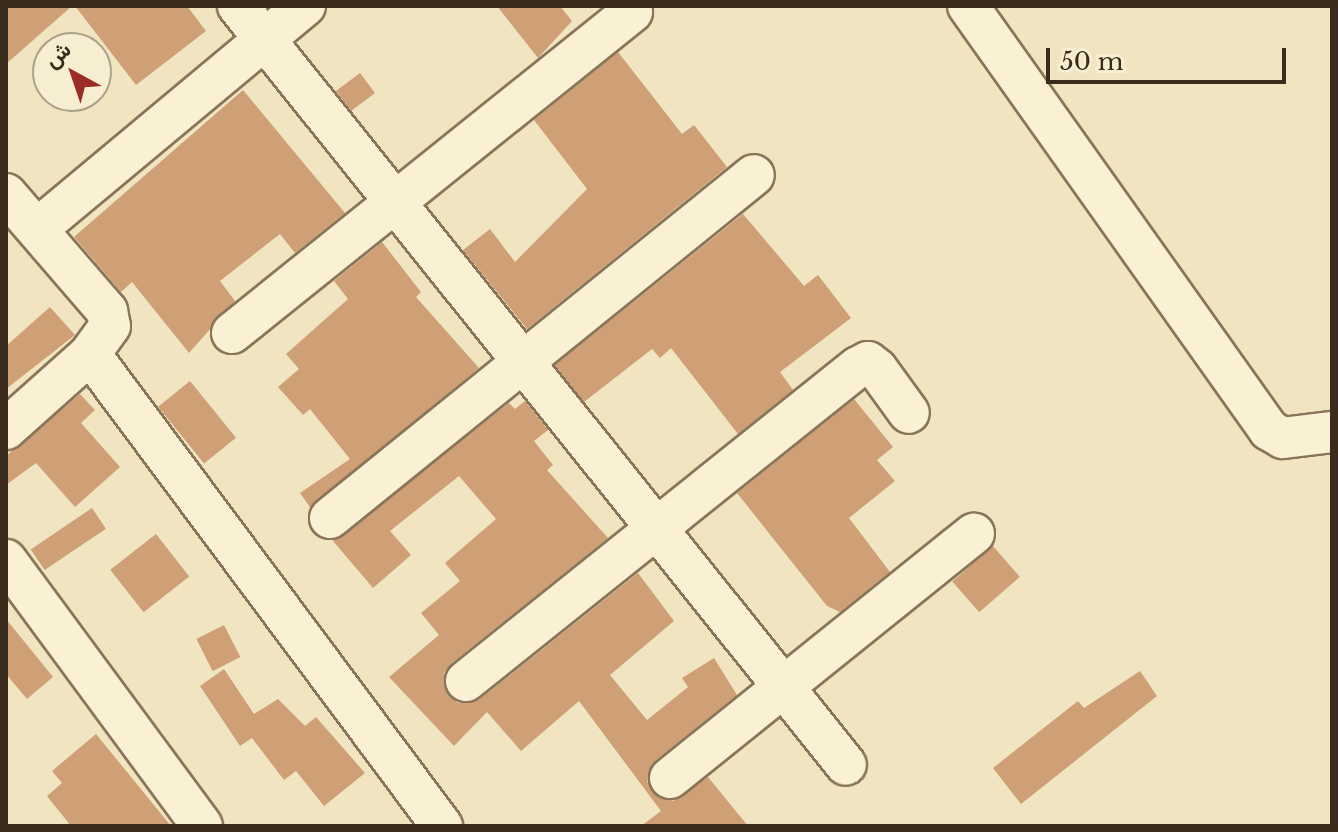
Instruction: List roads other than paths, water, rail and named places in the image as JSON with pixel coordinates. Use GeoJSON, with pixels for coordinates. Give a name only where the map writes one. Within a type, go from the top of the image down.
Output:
{"type":"FeatureCollection","features":[{"type":"Feature","properties":{"kind":"street"},"geometry":{"type":"LineString","coordinates":[[238,6],[846,765]]}},
{"type":"Feature","properties":{"kind":"street"},"geometry":{"type":"LineString","coordinates":[[37,229],[305,6]]}},
{"type":"Feature","properties":{"kind":"street"},"geometry":{"type":"LineString","coordinates":[[968,6],[1269,430],[1283,438],[1332,432]]}},
{"type":"Feature","properties":{"kind":"street"},"geometry":{"type":"LineString","coordinates":[[232,333],[632,12]]}},
{"type":"Feature","properties":{"kind":"street"},"geometry":{"type":"LineString","coordinates":[[330,518],[754,175]]}},
{"type":"Feature","properties":{"kind":"street"},"geometry":{"type":"LineString","coordinates":[[6,194],[107,311],[110,326],[90,354],[6,429]]}},
{"type":"Feature","properties":{"kind":"street"},"geometry":{"type":"LineString","coordinates":[[90,354],[442,826]]}},
{"type":"Feature","properties":{"kind":"street"},"geometry":{"type":"LineString","coordinates":[[466,681],[868,362],[909,413]]}},
{"type":"Feature","properties":{"kind":"street"},"geometry":{"type":"LineString","coordinates":[[670,778],[974,534]]}},
{"type":"Feature","properties":{"kind":"street"},"geometry":{"type":"LineString","coordinates":[[6,560],[202,826]]}}]}
